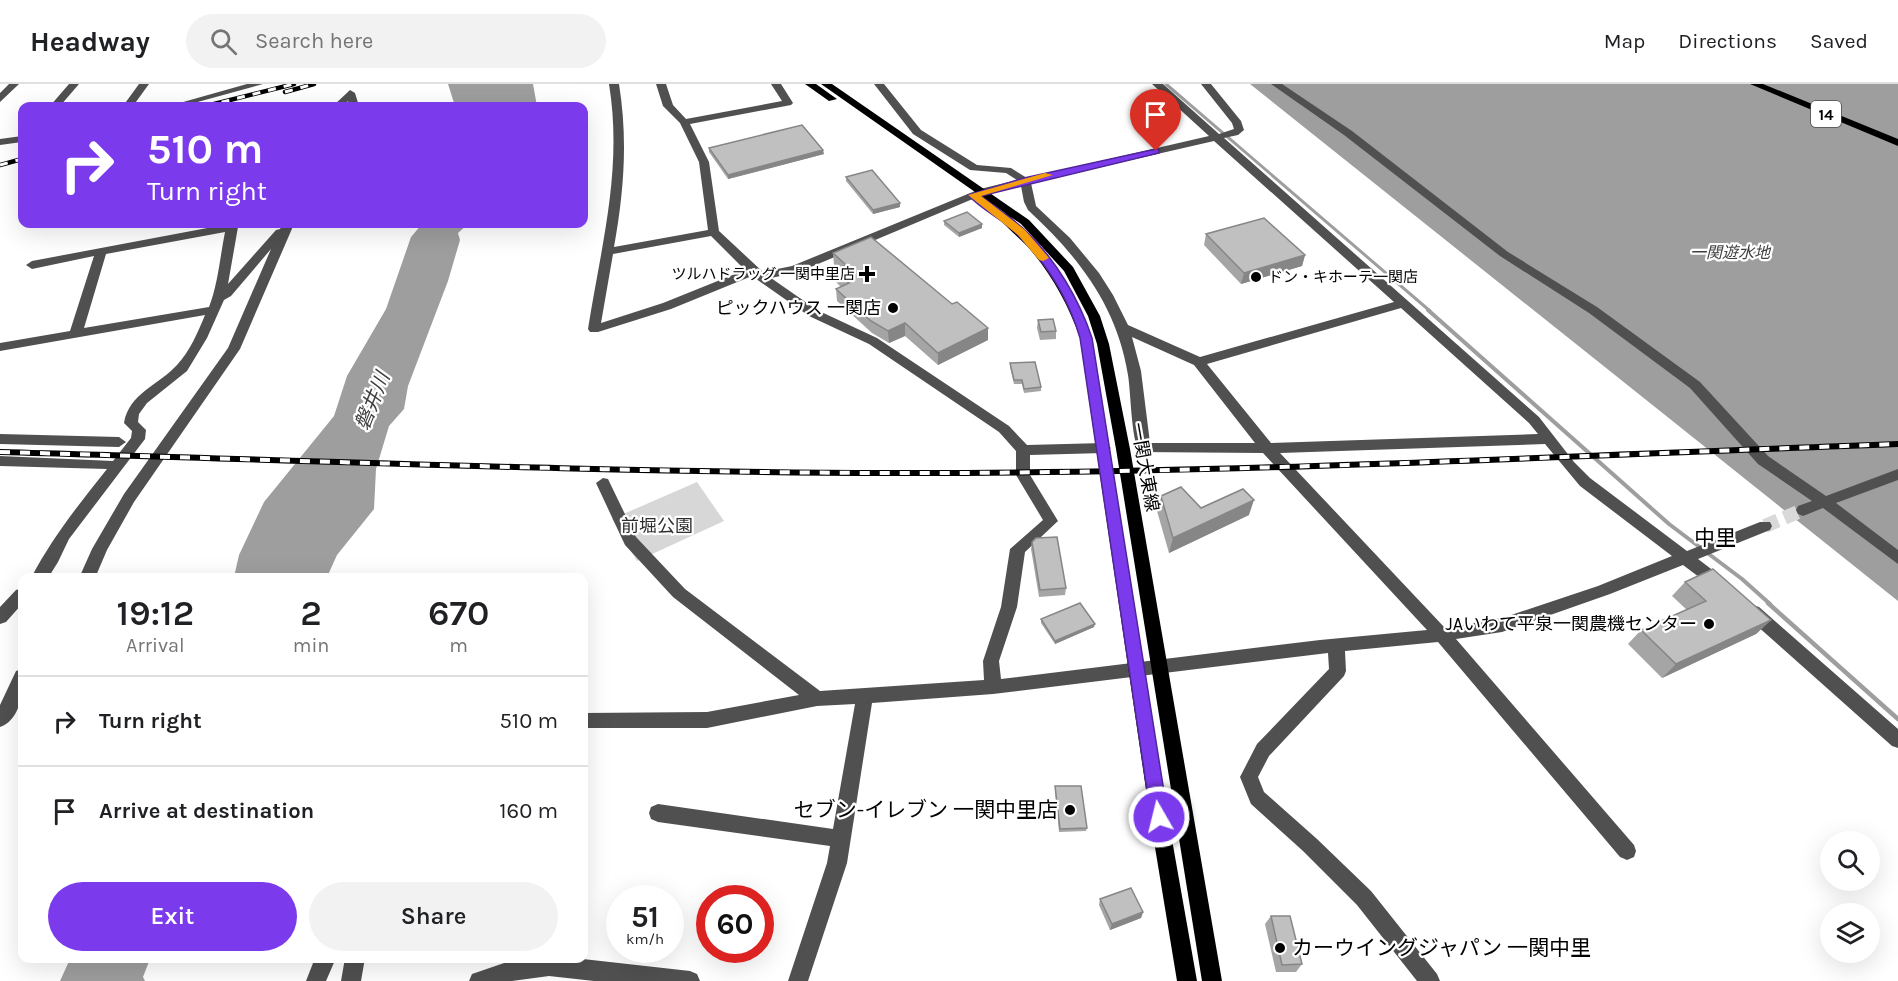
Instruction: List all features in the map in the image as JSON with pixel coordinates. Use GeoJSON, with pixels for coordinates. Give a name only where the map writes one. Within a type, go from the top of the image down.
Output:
{"type":"FeatureCollection","features":[{"type":"Feature","properties":{"kind":"main road","name":"一関大東線"},"geometry":{"type":"LineString","coordinates":[[810,84],[1025,222],[1069,270],[1094,316],[1103,344],[1212,981]]}},
{"type":"Feature","properties":{"kind":"main road","name":"一関大東線"},"geometry":{"type":"LineString","coordinates":[[826,84],[978,193],[1036,249],[1064,286],[1078,313],[1086,338],[1104,448],[1159,817],[1187,981]]}},
{"type":"Feature","properties":{"kind":"main road","name":"14"},"geometry":{"type":"LineString","coordinates":[[1755,84],[1898,143]]}},
{"type":"Feature","properties":{"kind":"street"},"geometry":{"type":"LineString","coordinates":[[0,99],[14,84]]}},
{"type":"Feature","properties":{"kind":"street"},"geometry":{"type":"LineString","coordinates":[[58,102],[74,84]]}},
{"type":"Feature","properties":{"kind":"street"},"geometry":{"type":"LineString","coordinates":[[131,102],[144,84]]}},
{"type":"Feature","properties":{"kind":"street"},"geometry":{"type":"LineString","coordinates":[[189,102],[258,84]]}},
{"type":"Feature","properties":{"kind":"street"},"geometry":{"type":"LineString","coordinates":[[614,84],[620,120],[618,191],[594,329],[758,274],[795,269],[978,193],[1220,137],[1239,130],[1237,123],[1206,84]]}},
{"type":"Feature","properties":{"kind":"street"},"geometry":{"type":"LineString","coordinates":[[661,84],[668,106],[684,122],[704,162],[714,232],[758,274],[813,313],[873,341],[1004,429],[1023,450],[1023,474],[1052,521],[1018,549],[1009,607],[991,661],[993,687]]}},
{"type":"Feature","properties":{"kind":"street"},"geometry":{"type":"LineString","coordinates":[[879,84],[917,132],[974,168],[1007,169],[1024,181],[1028,202],[1083,257],[1107,295],[1123,328],[1132,360],[1144,448],[1267,448],[1550,439]]}},
{"type":"Feature","properties":{"kind":"street"},"geometry":{"type":"LineString","coordinates":[[1157,84],[1220,137],[1534,420],[1569,466],[1585,482],[1739,600],[1898,740]]}},
{"type":"Feature","properties":{"kind":"street"},"geometry":{"type":"LineString","coordinates":[[1276,84],[1310,105]]}},
{"type":"Feature","properties":{"kind":"street"},"geometry":{"type":"LineString","coordinates":[[1287,84],[1310,105],[1504,254],[1593,310],[1695,385],[1763,460],[1823,501],[1898,558]]}},
{"type":"Feature","properties":{"kind":"street"},"geometry":{"type":"LineString","coordinates":[[684,122],[788,103],[779,85]]}},
{"type":"Feature","properties":{"kind":"street"},"geometry":{"type":"LineString","coordinates":[[342,102],[350,93],[353,102]]}},
{"type":"Feature","properties":{"kind":"street"},"geometry":{"type":"LineString","coordinates":[[0,142],[18,140]]}},
{"type":"Feature","properties":{"kind":"street"},"geometry":{"type":"LineString","coordinates":[[32,266],[213,228]]}},
{"type":"Feature","properties":{"kind":"street"},"geometry":{"type":"LineString","coordinates":[[43,573],[54,558],[63,536],[138,440],[139,430],[131,423],[131,417],[137,404],[144,396],[168,383],[192,354],[225,277],[227,228]]}},
{"type":"Feature","properties":{"kind":"street"},"geometry":{"type":"LineString","coordinates":[[0,347],[214,305],[285,228]]}},
{"type":"Feature","properties":{"kind":"street"},"geometry":{"type":"LineString","coordinates":[[89,573],[129,498],[234,349],[286,228]]}},
{"type":"Feature","properties":{"kind":"street"},"geometry":{"type":"LineString","coordinates":[[606,252],[714,232]]}},
{"type":"Feature","properties":{"kind":"street"},"geometry":{"type":"LineString","coordinates":[[76,333],[102,251]]}},
{"type":"Feature","properties":{"kind":"street"},"geometry":{"type":"LineString","coordinates":[[1199,362],[1404,303]]}},
{"type":"Feature","properties":{"kind":"street"},"geometry":{"type":"LineString","coordinates":[[1123,328],[1199,362],[1267,448],[1442,635],[1627,851]]}},
{"type":"Feature","properties":{"kind":"street"},"geometry":{"type":"LineString","coordinates":[[0,439],[119,442]]}},
{"type":"Feature","properties":{"kind":"street"},"geometry":{"type":"LineString","coordinates":[[1023,450],[1104,448]]}},
{"type":"Feature","properties":{"kind":"street"},"geometry":{"type":"LineString","coordinates":[[0,461],[108,464]]}},
{"type":"Feature","properties":{"kind":"street"},"geometry":{"type":"LineString","coordinates":[[1803,510],[1898,474]]}},
{"type":"Feature","properties":{"kind":"street"},"geometry":{"type":"LineString","coordinates":[[603,483],[630,542],[679,593],[817,699]]}},
{"type":"Feature","properties":{"kind":"street"},"geometry":{"type":"LineString","coordinates":[[588,721],[707,720],[817,699],[993,687],[1442,635],[1502,625],[1687,559],[1765,526]]}},
{"type":"Feature","properties":{"kind":"street"},"geometry":{"type":"LineString","coordinates":[[0,617],[18,598]]}},
{"type":"Feature","properties":{"kind":"street"},"geometry":{"type":"LineString","coordinates":[[1336,646],[1338,671],[1263,750],[1249,777],[1257,798],[1310,845],[1364,898],[1430,981]]}},
{"type":"Feature","properties":{"kind":"street"},"geometry":{"type":"LineString","coordinates":[[0,719],[12,702],[18,686]]}},
{"type":"Feature","properties":{"kind":"street"},"geometry":{"type":"LineString","coordinates":[[798,981],[837,863],[865,696]]}},
{"type":"Feature","properties":{"kind":"street"},"geometry":{"type":"LineString","coordinates":[[658,813],[841,839]]}},
{"type":"Feature","properties":{"kind":"street"},"geometry":{"type":"LineString","coordinates":[[316,981],[324,963]]}},
{"type":"Feature","properties":{"kind":"street"},"geometry":{"type":"LineString","coordinates":[[351,981],[354,963]]}},
{"type":"Feature","properties":{"kind":"street"},"geometry":{"type":"LineString","coordinates":[[479,981],[521,968],[549,966],[690,981]]}},
{"type":"Feature","properties":{"kind":"green space","name":"前堀公園"},"geometry":{"type":"Polygon","coordinates":[[[697,482],[724,521],[637,561],[612,519],[697,482]]]}},
{"type":"Feature","properties":{"kind":"water"},"geometry":{"type":"Polygon","coordinates":[[[448,84],[533,84],[536,102],[454,102],[448,84]]]}},
{"type":"Feature","properties":{"kind":"water","name":"一関遊水地"},"geometry":{"type":"Polygon","coordinates":[[[1250,84],[1898,84],[1898,601],[1250,84]]]}},
{"type":"Feature","properties":{"kind":"water","name":"磐井川"},"geometry":{"type":"Polygon","coordinates":[[[419,228],[464,228],[458,233],[460,240],[448,281],[408,386],[404,409],[389,426],[376,469],[374,509],[337,555],[329,573],[235,573],[239,555],[264,502],[334,416],[347,376],[386,309],[411,237],[419,228]]]}},
{"type":"Feature","properties":{"kind":"water"},"geometry":{"type":"Polygon","coordinates":[[[68,963],[148,963],[143,977],[145,981],[60,981],[68,963]]]}},
{"type":"Feature","properties":{"kind":"building"},"geometry":{"type":"Polygon","coordinates":[[[802,125],[823,150],[728,175],[709,148],[802,125]]]}},
{"type":"Feature","properties":{"kind":"building"},"geometry":{"type":"Polygon","coordinates":[[[872,170],[900,203],[873,210],[846,177],[872,170]]]}},
{"type":"Feature","properties":{"kind":"building"},"geometry":{"type":"Polygon","coordinates":[[[967,212],[982,224],[959,233],[944,221],[967,212]]]}},
{"type":"Feature","properties":{"kind":"building","name":"ドン・キホーテ一関店"},"geometry":{"type":"Polygon","coordinates":[[[1264,218],[1305,255],[1244,273],[1206,234],[1264,218]]]}},
{"type":"Feature","properties":{"kind":"building"},"geometry":{"type":"Polygon","coordinates":[[[871,237],[952,304],[957,302],[988,328],[938,353],[905,323],[888,331],[871,321],[836,289],[849,283],[834,270],[846,265],[833,253],[871,237]]]}},
{"type":"Feature","properties":{"kind":"building"},"geometry":{"type":"Polygon","coordinates":[[[1053,319],[1056,331],[1041,332],[1038,320],[1053,319]]]}},
{"type":"Feature","properties":{"kind":"building"},"geometry":{"type":"Polygon","coordinates":[[[1035,362],[1041,387],[1024,389],[1022,380],[1014,380],[1010,363],[1035,362]]]}},
{"type":"Feature","properties":{"kind":"building"},"geometry":{"type":"Polygon","coordinates":[[[1181,487],[1201,508],[1243,489],[1254,500],[1173,538],[1161,496],[1181,487]]]}},
{"type":"Feature","properties":{"kind":"building"},"geometry":{"type":"Polygon","coordinates":[[[1057,537],[1066,588],[1040,590],[1032,542],[1036,538],[1057,537]]]}},
{"type":"Feature","properties":{"kind":"building","name":"JAいわて平泉一関農機センター"},"geometry":{"type":"Polygon","coordinates":[[[1713,569],[1771,620],[1676,664],[1641,630],[1706,601],[1685,582],[1713,569]]]}},
{"type":"Feature","properties":{"kind":"building"},"geometry":{"type":"Polygon","coordinates":[[[1080,603],[1095,624],[1055,641],[1041,619],[1080,603]]]}},
{"type":"Feature","properties":{"kind":"building","name":"セブン-イレブン 一関中里店"},"geometry":{"type":"Polygon","coordinates":[[[1055,786],[1081,786],[1087,828],[1060,829],[1055,786]]]}},
{"type":"Feature","properties":{"kind":"building"},"geometry":{"type":"Polygon","coordinates":[[[1131,888],[1143,912],[1112,924],[1100,899],[1131,888]]]}},
{"type":"Feature","properties":{"kind":"building"},"geometry":{"type":"Polygon","coordinates":[[[1271,916],[1290,916],[1302,964],[1282,965],[1271,916]]]}},
{"type":"Feature","properties":{"kind":"waterway"},"geometry":{"type":"LineString","coordinates":[[1166,84],[1430,311]]}},
{"type":"Feature","properties":{"kind":"waterway"},"geometry":{"type":"LineString","coordinates":[[1428,310],[1669,524],[1742,579],[1770,604]]}},
{"type":"Feature","properties":{"kind":"waterway"},"geometry":{"type":"LineString","coordinates":[[1768,603],[1898,719]]}},
{"type":"Feature","properties":{"kind":"tunnel"},"geometry":{"type":"LineString","coordinates":[[1765,526],[1803,510]]}},
{"type":"Feature","properties":{"kind":"railway"},"geometry":{"type":"LineString","coordinates":[[222,102],[294,84]]}},
{"type":"Feature","properties":{"kind":"railway"},"geometry":{"type":"LineString","coordinates":[[285,92],[314,84]]}},
{"type":"Feature","properties":{"kind":"railway"},"geometry":{"type":"LineString","coordinates":[[0,165],[18,160]]}},
{"type":"Feature","properties":{"kind":"railway"},"geometry":{"type":"LineString","coordinates":[[0,452],[665,470],[1013,473],[1392,463],[1898,444]]}},
{"type":"Feature","properties":{"kind":"slow traffic"},"geometry":{"type":"LineString","coordinates":[[1043,258],[1022,233],[1001,214],[973,195],[1048,175]]}},
{"type":"Feature","properties":{"kind":"place","name":"ツルハドラッグ 一関中里店"},"geometry":{"type":"Point","coordinates":[867,274]}},
{"type":"Feature","properties":{"kind":"place","name":"ドン・キホーテ一関店"},"geometry":{"type":"Point","coordinates":[1256,277]}},
{"type":"Feature","properties":{"kind":"place","name":"ピックハウス 一関店"},"geometry":{"type":"Point","coordinates":[893,308]}},
{"type":"Feature","properties":{"kind":"place","name":"JAいわて平泉一関農機センター"},"geometry":{"type":"Point","coordinates":[1709,624]}},
{"type":"Feature","properties":{"kind":"place","name":"セブン-イレブン 一関中里店"},"geometry":{"type":"Point","coordinates":[1070,810]}},
{"type":"Feature","properties":{"kind":"place","name":"カーウイングジャパン 一関中里"},"geometry":{"type":"Point","coordinates":[1280,948]}},
{"type":"Feature","properties":{"kind":"district","name":"中里"},"geometry":{"type":"Point","coordinates":[1715,538]}},
{"type":"Feature","properties":{"kind":"route"},"geometry":{"type":"LineString","coordinates":[[1156,151],[973,195],[1001,214],[1022,233],[1050,266],[1078,313],[1086,338],[1159,817]]}}]}
